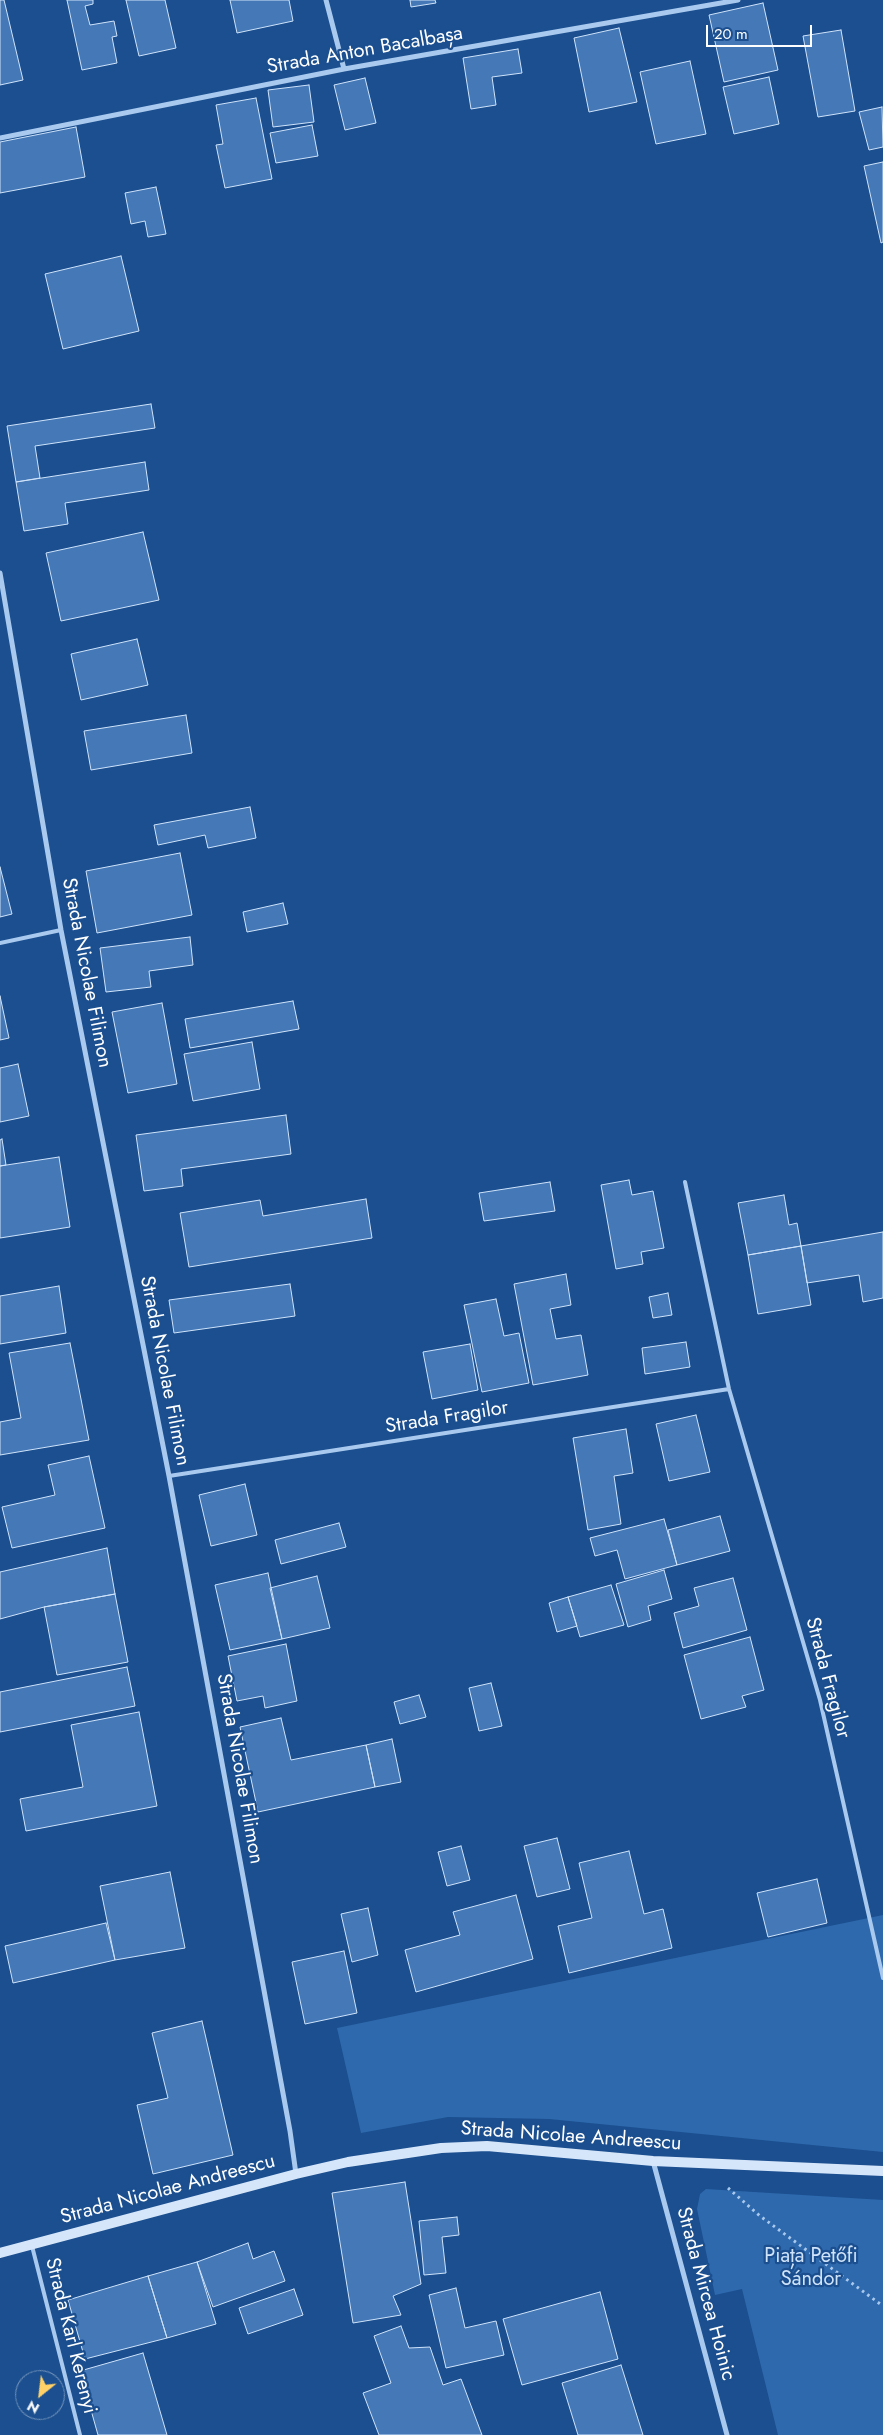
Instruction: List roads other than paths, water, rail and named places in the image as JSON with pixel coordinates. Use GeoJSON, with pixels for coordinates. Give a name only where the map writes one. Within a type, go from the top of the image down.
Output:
{"type":"FeatureCollection","features":[{"type":"Feature","properties":{"kind":"main road","name":"Strada Nicolae Andreescu"},"geometry":{"type":"LineString","coordinates":[[0,2252],[296,2174],[348,2162],[441,2148],[487,2146],[653,2161],[883,2171]]}},
{"type":"Feature","properties":{"kind":"street"},"geometry":{"type":"LineString","coordinates":[[326,0],[344,69]]}},
{"type":"Feature","properties":{"kind":"street","name":"Strada Anton Bacalbașa"},"geometry":{"type":"LineString","coordinates":[[0,138],[344,69],[738,0]]}},
{"type":"Feature","properties":{"kind":"street","name":"Strada Nicolae Filimon"},"geometry":{"type":"LineString","coordinates":[[0,573],[61,930],[169,1476],[288,2121],[296,2174]]}},
{"type":"Feature","properties":{"kind":"street","name":"Strada Mircea Hoinic"},"geometry":{"type":"LineString","coordinates":[[653,2161],[727,2435]]}},
{"type":"Feature","properties":{"kind":"lane"},"geometry":{"type":"LineString","coordinates":[[0,944],[61,930]]}},
{"type":"Feature","properties":{"kind":"lane","name":"Strada Fragilor"},"geometry":{"type":"LineString","coordinates":[[685,1182],[729,1389],[820,1700],[883,1978]]}},
{"type":"Feature","properties":{"kind":"lane","name":"Strada Fragilor"},"geometry":{"type":"LineString","coordinates":[[169,1476],[729,1389]]}},
{"type":"Feature","properties":{"kind":"lane","name":"Strada Karl Kerenyi"},"geometry":{"type":"LineString","coordinates":[[31,2245],[80,2435]]}},
{"type":"Feature","properties":{"kind":"park label","name":"Piața Petőfi Sándor"},"geometry":{"type":"Point","coordinates":[811,2268]}}]}
